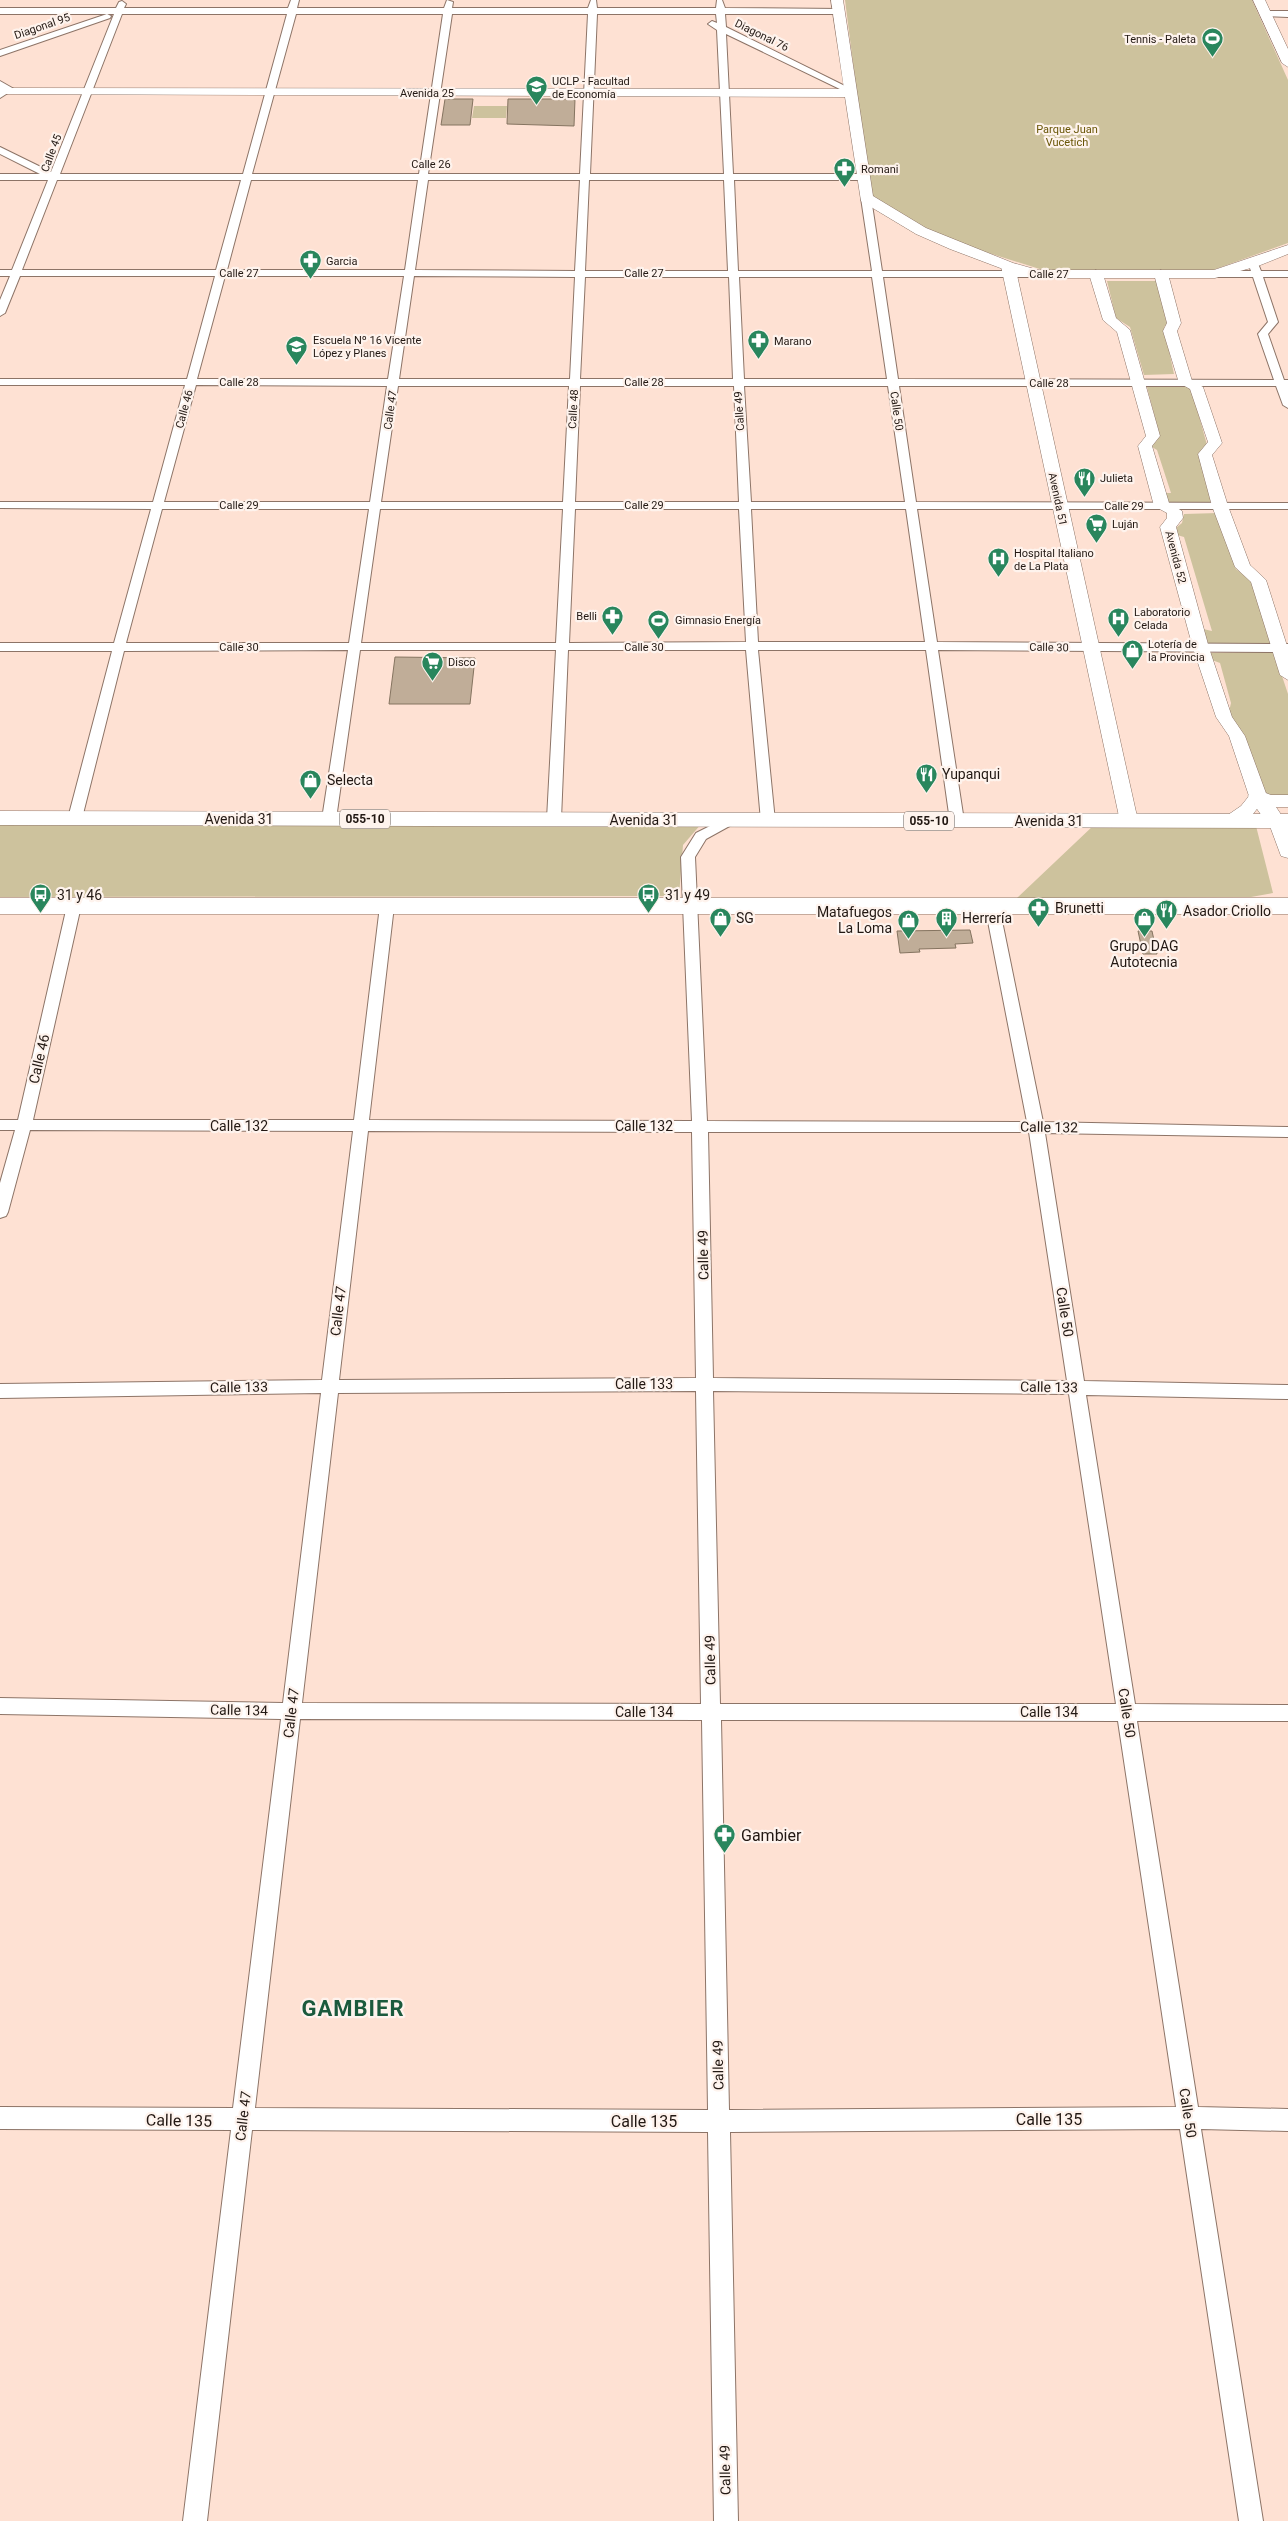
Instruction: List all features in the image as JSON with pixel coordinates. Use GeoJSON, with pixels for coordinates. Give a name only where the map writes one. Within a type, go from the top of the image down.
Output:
{"type":"FeatureCollection","features":[{"type":"Feature","properties":{"kind":"highway","name":"Avenida 31"},"geometry":{"type":"LineString","coordinates":[[0,818],[1281,821]]}},
{"type":"Feature","properties":{"kind":"highway"},"geometry":{"type":"LineString","coordinates":[[0,906],[1288,906]]}},
{"type":"Feature","properties":{"kind":"main road"},"geometry":{"type":"LineString","coordinates":[[1259,0],[1288,63]]}},
{"type":"Feature","properties":{"kind":"main road","name":"Calle 50"},"geometry":{"type":"LineString","coordinates":[[838,6],[849,92],[866,198]]}},
{"type":"Feature","properties":{"kind":"main road","name":"Avenida 25"},"geometry":{"type":"LineString","coordinates":[[3,90],[849,92]]}},
{"type":"Feature","properties":{"kind":"main road","name":"Calle 27"},"geometry":{"type":"LineString","coordinates":[[866,198],[921,231],[1010,275],[1215,274],[1255,269],[1288,249]]}},
{"type":"Feature","properties":{"kind":"main road"},"geometry":{"type":"LineString","coordinates":[[1258,796],[1267,801],[1288,801]]}},
{"type":"Feature","properties":{"kind":"main road","name":"Avenida 52"},"geometry":{"type":"LineString","coordinates":[[1258,796],[1281,821],[1281,829],[1288,852]]}},
{"type":"Feature","properties":{"kind":"street","name":"Calle 45"},"geometry":{"type":"LineString","coordinates":[[0,313],[123,0]]}},
{"type":"Feature","properties":{"kind":"street","name":"Calle 48"},"geometry":{"type":"LineString","coordinates":[[554,819],[593,0]]}},
{"type":"Feature","properties":{"kind":"street","name":"Diagonal 76"},"geometry":{"type":"LineString","coordinates":[[666,0],[849,92]]}},
{"type":"Feature","properties":{"kind":"street","name":"Calle 49"},"geometry":{"type":"LineString","coordinates":[[720,0],[737,382],[752,648],[768,821]]}},
{"type":"Feature","properties":{"kind":"street"},"geometry":{"type":"LineString","coordinates":[[0,11],[119,11],[293,6],[449,6],[592,11],[720,11],[838,6]]}},
{"type":"Feature","properties":{"kind":"street","name":"Calle 46"},"geometry":{"type":"LineString","coordinates":[[75,818],[119,647],[293,6]]}},
{"type":"Feature","properties":{"kind":"street","name":"Calle 47"},"geometry":{"type":"LineString","coordinates":[[329,819],[449,6]]}},
{"type":"Feature","properties":{"kind":"street","name":"Diagonal 95"},"geometry":{"type":"LineString","coordinates":[[0,53],[119,11]]}},
{"type":"Feature","properties":{"kind":"street"},"geometry":{"type":"LineString","coordinates":[[1266,14],[1288,14]]}},
{"type":"Feature","properties":{"kind":"street"},"geometry":{"type":"LineString","coordinates":[[0,150],[54,177]]}},
{"type":"Feature","properties":{"kind":"street","name":"Calle 26"},"geometry":{"type":"LineString","coordinates":[[0,177],[862,177]]}},
{"type":"Feature","properties":{"kind":"street","name":"Calle 50"},"geometry":{"type":"LineString","coordinates":[[866,198],[875,274],[893,382],[957,821]]}},
{"type":"Feature","properties":{"kind":"street"},"geometry":{"type":"LineString","coordinates":[[1288,274],[1255,269],[1273,322],[1263,334],[1284,383],[1288,405]]}},
{"type":"Feature","properties":{"kind":"street","name":"Calle 27"},"geometry":{"type":"LineString","coordinates":[[0,273],[1010,275]]}},
{"type":"Feature","properties":{"kind":"street","name":"Avenida 52"},"geometry":{"type":"LineString","coordinates":[[1096,274],[1110,320],[1123,330],[1153,436],[1145,446],[1162,506],[1174,511],[1175,518],[1168,527],[1201,648],[1224,717],[1237,736],[1258,796]]}},
{"type":"Feature","properties":{"kind":"street"},"geometry":{"type":"LineString","coordinates":[[1162,274],[1174,322],[1170,331],[1186,383],[1196,387],[1215,443],[1205,454],[1220,506],[1243,567],[1258,580],[1284,648],[1288,675]]}},
{"type":"Feature","properties":{"kind":"street","name":"Avenida 51"},"geometry":{"type":"LineString","coordinates":[[1010,275],[1129,821]]}},
{"type":"Feature","properties":{"kind":"street","name":"Calle 28"},"geometry":{"type":"LineString","coordinates":[[0,382],[1284,383]]}},
{"type":"Feature","properties":{"kind":"street","name":"Calle 29"},"geometry":{"type":"LineString","coordinates":[[0,505],[1288,506]]}},
{"type":"Feature","properties":{"kind":"street","name":"Calle 30"},"geometry":{"type":"LineString","coordinates":[[0,647],[752,648],[931,646],[1284,648]]}},
{"type":"Feature","properties":{"kind":"street"},"geometry":{"type":"LineString","coordinates":[[1228,821],[1246,810],[1258,796]]}},
{"type":"Feature","properties":{"kind":"street","name":"Calle 49"},"geometry":{"type":"LineString","coordinates":[[726,2521],[700,1126],[688,857],[701,836],[730,820]]}},
{"type":"Feature","properties":{"kind":"street","name":"Calle 46"},"geometry":{"type":"LineString","coordinates":[[0,1212],[24,1125],[74,906]]}},
{"type":"Feature","properties":{"kind":"street","name":"Calle 47"},"geometry":{"type":"LineString","coordinates":[[195,2521],[386,906]]}},
{"type":"Feature","properties":{"kind":"street","name":"Calle 50"},"geometry":{"type":"LineString","coordinates":[[992,906],[1036,1127],[1251,2521]]}},
{"type":"Feature","properties":{"kind":"street","name":"Calle 132"},"geometry":{"type":"LineString","coordinates":[[0,1125],[1036,1127],[1288,1132]]}},
{"type":"Feature","properties":{"kind":"street","name":"Calle 133"},"geometry":{"type":"LineString","coordinates":[[0,1391],[330,1386],[705,1384],[1076,1387],[1288,1392]]}},
{"type":"Feature","properties":{"kind":"street","name":"Calle 134"},"geometry":{"type":"LineString","coordinates":[[0,1706],[291,1712],[1288,1713]]}},
{"type":"Feature","properties":{"kind":"street","name":"Calle 135"},"geometry":{"type":"LineString","coordinates":[[0,2118],[242,2121],[719,2121],[1189,2118],[1288,2120]]}},
{"type":"Feature","properties":{"kind":"green space","name":"Parque Juan Vucetich"},"geometry":{"type":"Polygon","coordinates":[[[845,0],[1252,0],[1288,80],[1288,243],[1213,270],[1046,271],[941,238],[870,197],[845,0]]]}},
{"type":"Feature","properties":{"kind":"green space"},"geometry":{"type":"Polygon","coordinates":[[[474,106],[507,106],[506,118],[472,118],[474,106]]]}},
{"type":"Feature","properties":{"kind":"green space"},"geometry":{"type":"Polygon","coordinates":[[[1107,281],[1157,281],[1171,320],[1164,327],[1174,374],[1144,375],[1130,327],[1116,318],[1107,281]]]}},
{"type":"Feature","properties":{"kind":"green space"},"geometry":{"type":"Polygon","coordinates":[[[1147,387],[1191,387],[1207,445],[1213,503],[1169,505],[1164,493],[1171,493],[1157,450],[1152,447],[1153,440],[1159,433],[1147,387]]]}},
{"type":"Feature","properties":{"kind":"green space"},"geometry":{"type":"Polygon","coordinates":[[[1218,513],[1236,569],[1253,582],[1271,643],[1208,645],[1203,629],[1212,631],[1184,537],[1177,535],[1177,527],[1182,523],[1184,514],[1218,513]]]}},
{"type":"Feature","properties":{"kind":"green space"},"geometry":{"type":"Polygon","coordinates":[[[1274,652],[1288,694],[1288,796],[1266,796],[1228,716],[1231,703],[1220,663],[1212,660],[1210,653],[1274,652]]]}},
{"type":"Feature","properties":{"kind":"green space"},"geometry":{"type":"Polygon","coordinates":[[[702,823],[683,845],[679,896],[0,897],[0,824],[702,823]]]}},
{"type":"Feature","properties":{"kind":"green space"},"geometry":{"type":"Polygon","coordinates":[[[1094,825],[1256,826],[1273,893],[1251,897],[1017,898],[1094,825]]]}},
{"type":"Feature","properties":{"kind":"building"},"geometry":{"type":"Polygon","coordinates":[[[445,99],[473,99],[470,125],[441,125],[445,99]]]}},
{"type":"Feature","properties":{"kind":"building"},"geometry":{"type":"Polygon","coordinates":[[[508,99],[575,99],[574,126],[507,124],[508,99]]]}},
{"type":"Feature","properties":{"kind":"building","name":"Disco"},"geometry":{"type":"Polygon","coordinates":[[[395,657],[475,658],[470,704],[389,704],[395,657]]]}},
{"type":"Feature","properties":{"kind":"building"},"geometry":{"type":"Polygon","coordinates":[[[970,930],[973,943],[955,944],[956,948],[919,949],[920,952],[900,953],[897,931],[970,930]]]}},
{"type":"Feature","properties":{"kind":"building","name":"Grupo DAG Autotecnia"},"geometry":{"type":"Polygon","coordinates":[[[1138,931],[1152,931],[1157,954],[1143,954],[1138,931]]]}},
{"type":"Feature","properties":{"kind":"place","name":"Tennis - Paleta"},"geometry":{"type":"Point","coordinates":[1212,58]}},
{"type":"Feature","properties":{"kind":"place","name":"UCLP - Facultad de Economía"},"geometry":{"type":"Point","coordinates":[536,106]}},
{"type":"Feature","properties":{"kind":"place","name":"Romani"},"geometry":{"type":"Point","coordinates":[845,188]}},
{"type":"Feature","properties":{"kind":"place","name":"Garcia"},"geometry":{"type":"Point","coordinates":[310,280]}},
{"type":"Feature","properties":{"kind":"place","name":"Marano"},"geometry":{"type":"Point","coordinates":[758,360]}},
{"type":"Feature","properties":{"kind":"place","name":"Escuela Nº 16 Vicente López y Planes"},"geometry":{"type":"Point","coordinates":[297,365]}},
{"type":"Feature","properties":{"kind":"place","name":"Julieta"},"geometry":{"type":"Point","coordinates":[1084,497]}},
{"type":"Feature","properties":{"kind":"place","name":"Luján"},"geometry":{"type":"Point","coordinates":[1096,543]}},
{"type":"Feature","properties":{"kind":"place","name":"Hospital Italiano de La Plata"},"geometry":{"type":"Point","coordinates":[998,578]}},
{"type":"Feature","properties":{"kind":"place","name":"Belli"},"geometry":{"type":"Point","coordinates":[613,635]}},
{"type":"Feature","properties":{"kind":"place","name":"Laboratorio Celada"},"geometry":{"type":"Point","coordinates":[1118,637]}},
{"type":"Feature","properties":{"kind":"place","name":"Gimnasio Energía"},"geometry":{"type":"Point","coordinates":[659,639]}},
{"type":"Feature","properties":{"kind":"place","name":"Lotería de la Provincia"},"geometry":{"type":"Point","coordinates":[1132,669]}},
{"type":"Feature","properties":{"kind":"place","name":"Disco"},"geometry":{"type":"Point","coordinates":[432,681]}},
{"type":"Feature","properties":{"kind":"place","name":"Yupanqui"},"geometry":{"type":"Point","coordinates":[926,793]}},
{"type":"Feature","properties":{"kind":"place","name":"Selecta"},"geometry":{"type":"Point","coordinates":[311,799]}},
{"type":"Feature","properties":{"kind":"place","name":"31 y 46"},"geometry":{"type":"Point","coordinates":[41,914]}},
{"type":"Feature","properties":{"kind":"place","name":"31 y 49"},"geometry":{"type":"Point","coordinates":[649,914]}},
{"type":"Feature","properties":{"kind":"place","name":"Brunetti"},"geometry":{"type":"Point","coordinates":[1039,927]}},
{"type":"Feature","properties":{"kind":"place","name":"Asador Criollo"},"geometry":{"type":"Point","coordinates":[1167,930]}},
{"type":"Feature","properties":{"kind":"place","name":"SG"},"geometry":{"type":"Point","coordinates":[720,937]}},
{"type":"Feature","properties":{"kind":"place","name":"Herrería"},"geometry":{"type":"Point","coordinates":[946,937]}},
{"type":"Feature","properties":{"kind":"place","name":"Grupo DAG Autotecnia"},"geometry":{"type":"Point","coordinates":[1144,937]}},
{"type":"Feature","properties":{"kind":"place","name":"Matafuegos La Loma"},"geometry":{"type":"Point","coordinates":[908,939]}},
{"type":"Feature","properties":{"kind":"place","name":"Gambier"},"geometry":{"type":"Point","coordinates":[725,1854]}},
{"type":"Feature","properties":{"kind":"district","name":"GAMBIER"},"geometry":{"type":"Point","coordinates":[353,2008]}}]}
